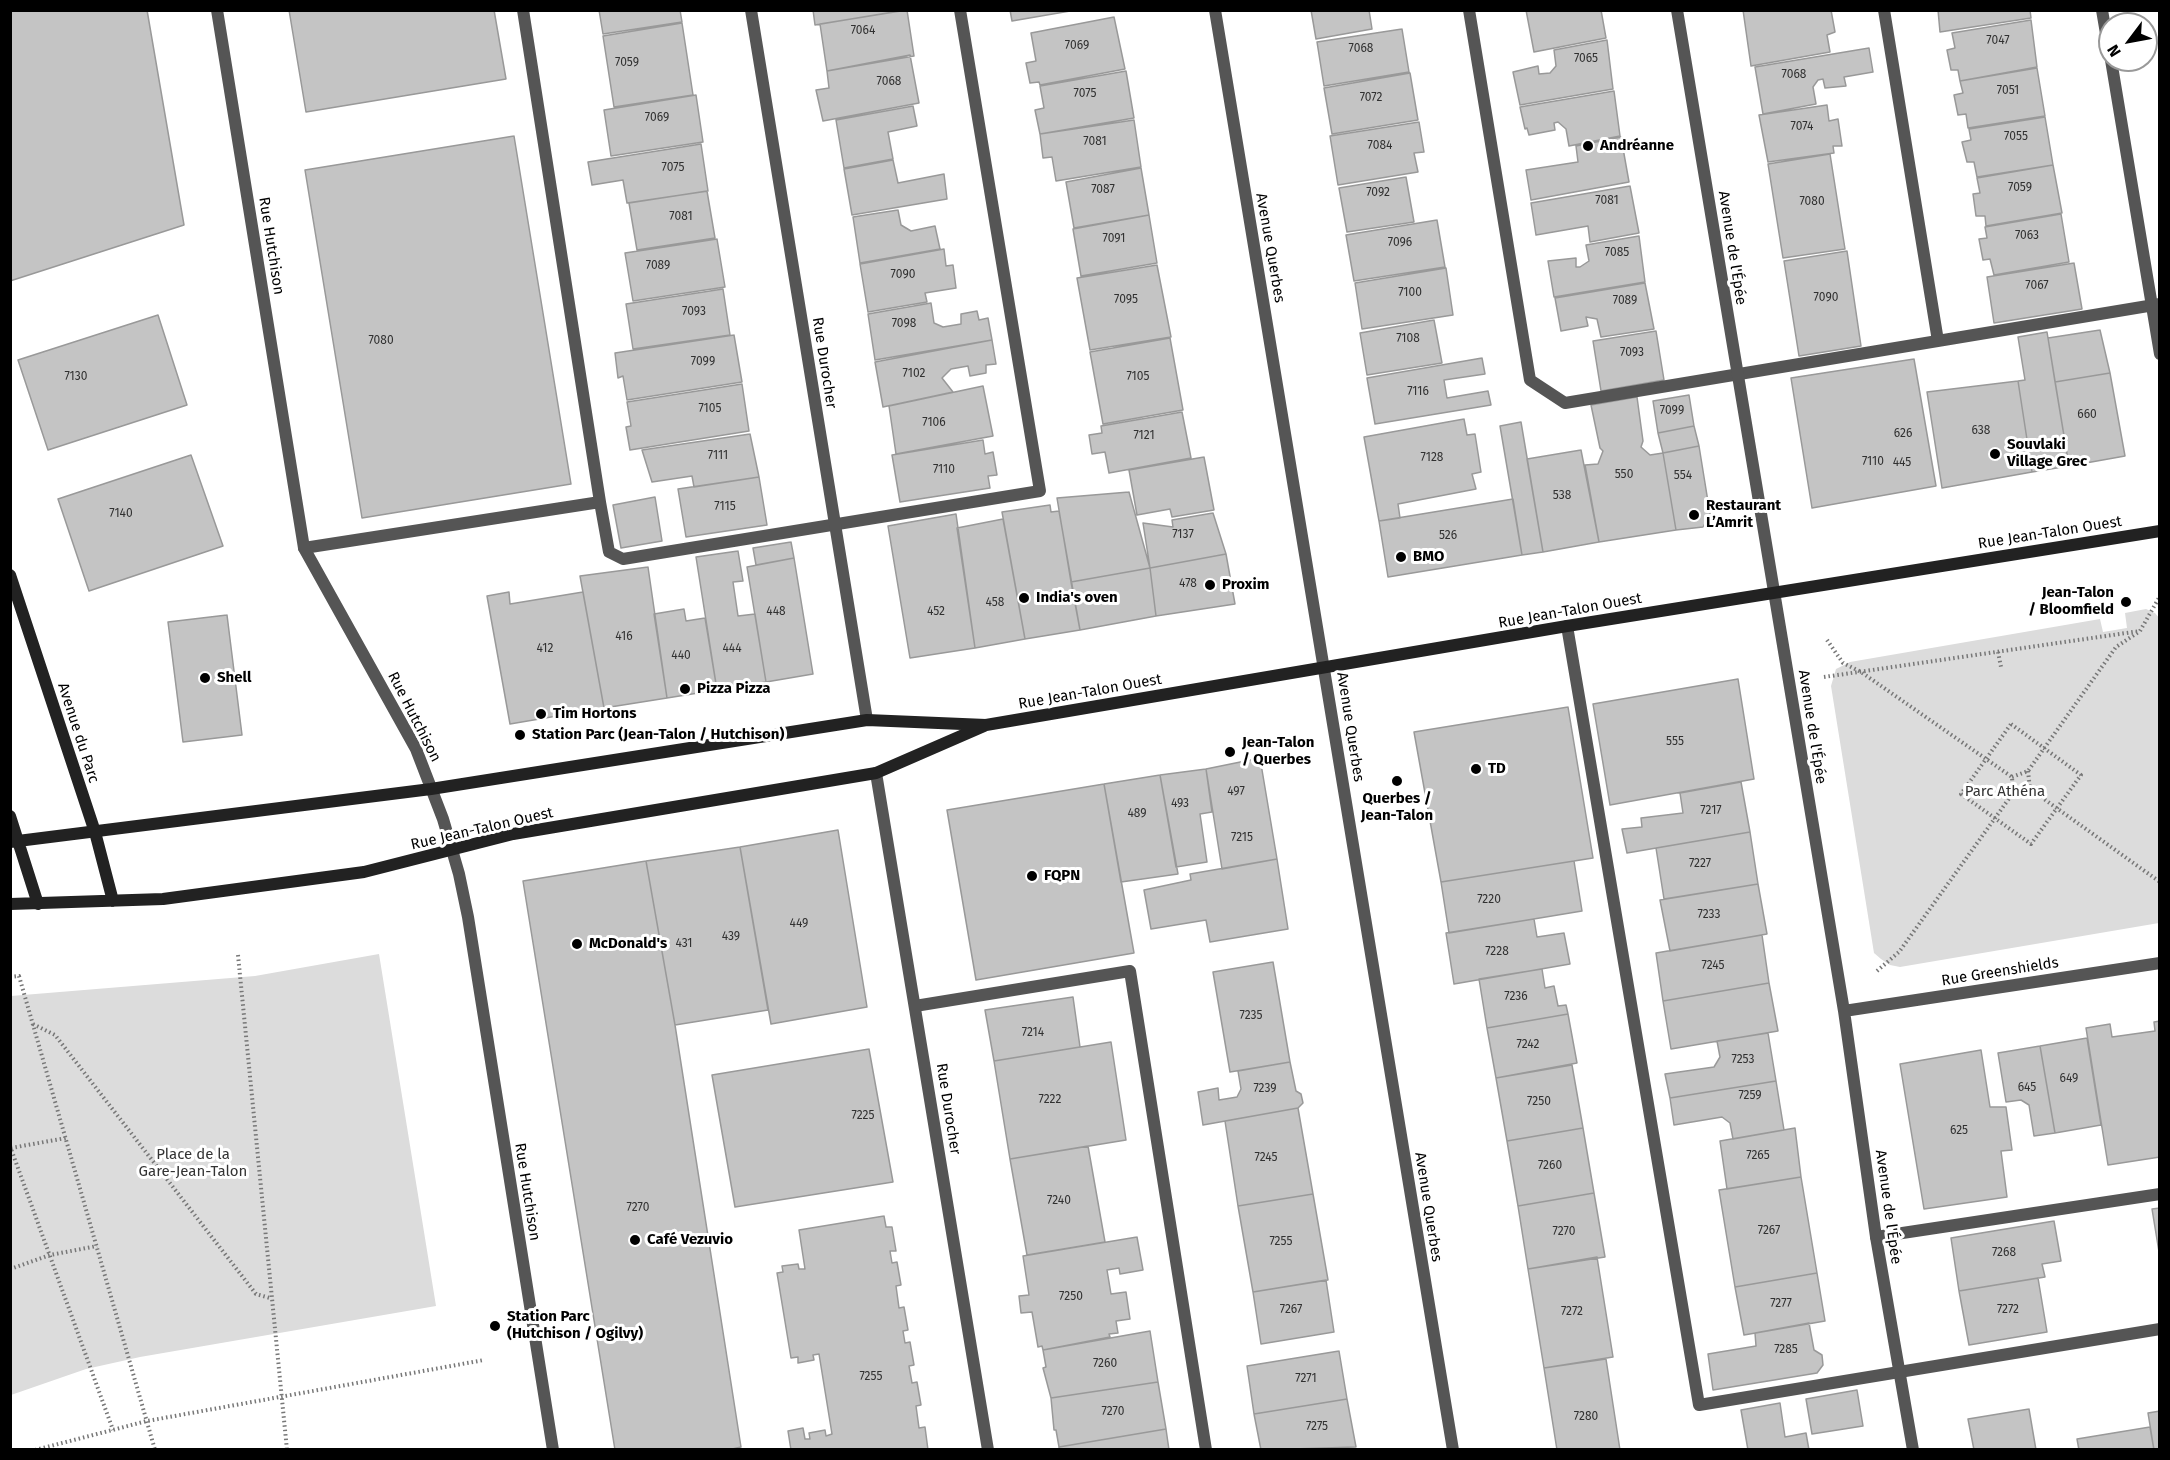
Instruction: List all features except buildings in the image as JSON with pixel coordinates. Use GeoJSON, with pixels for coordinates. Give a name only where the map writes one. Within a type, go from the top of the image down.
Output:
{"type":"FeatureCollection","features":[{"type":"Feature","properties":{"kind":"main road","name":"Rue Jean-Talon Ouest"},"geometry":{"type":"LineString","coordinates":[[15,842],[431,789],[867,720],[986,725],[1567,626],[2160,531]]}},
{"type":"Feature","properties":{"kind":"main road","name":"Avenue du Parc"},"geometry":{"type":"LineString","coordinates":[[10,575],[95,832],[113,901]]}},
{"type":"Feature","properties":{"kind":"main road","name":"Rue Jean-Talon Ouest"},"geometry":{"type":"LineString","coordinates":[[10,904],[163,899],[364,872],[513,834],[876,773],[986,725]]}},
{"type":"Feature","properties":{"kind":"main road"},"geometry":{"type":"LineString","coordinates":[[10,816],[15,842],[38,904]]}},
{"type":"Feature","properties":{"kind":"street","name":"Rue Hutchison"},"geometry":{"type":"LineString","coordinates":[[218,10],[304,548],[400,717],[431,789],[452,850],[468,917],[553,1449]]}},
{"type":"Feature","properties":{"kind":"street"},"geometry":{"type":"LineString","coordinates":[[523,10],[609,552],[623,559],[1040,491],[960,10]]}},
{"type":"Feature","properties":{"kind":"street","name":"Rue Durocher"},"geometry":{"type":"LineString","coordinates":[[752,10],[867,720]]}},
{"type":"Feature","properties":{"kind":"street","name":"Avenue Querbes"},"geometry":{"type":"LineString","coordinates":[[1215,10],[1453,1449]]}},
{"type":"Feature","properties":{"kind":"street"},"geometry":{"type":"LineString","coordinates":[[1469,10],[1530,380],[1565,403],[2156,305]]}},
{"type":"Feature","properties":{"kind":"street","name":"Avenue de l'Épée"},"geometry":{"type":"LineString","coordinates":[[1677,10],[1844,1011],[1876,1237],[1913,1449]]}},
{"type":"Feature","properties":{"kind":"street"},"geometry":{"type":"LineString","coordinates":[[1884,10],[1938,341]]}},
{"type":"Feature","properties":{"kind":"street"},"geometry":{"type":"LineString","coordinates":[[2113,72],[2156,305],[2160,354]]}},
{"type":"Feature","properties":{"kind":"street"},"geometry":{"type":"LineString","coordinates":[[304,548],[600,502]]}},
{"type":"Feature","properties":{"kind":"street"},"geometry":{"type":"LineString","coordinates":[[1567,626],[1699,1405],[1898,1370],[2160,1329]]}},
{"type":"Feature","properties":{"kind":"street","name":"Rue Durocher"},"geometry":{"type":"LineString","coordinates":[[876,773],[988,1449]]}},
{"type":"Feature","properties":{"kind":"street","name":"Rue Greenshields"},"geometry":{"type":"LineString","coordinates":[[1844,1011],[2160,963]]}},
{"type":"Feature","properties":{"kind":"street"},"geometry":{"type":"LineString","coordinates":[[915,1006],[1130,971],[1206,1449]]}},
{"type":"Feature","properties":{"kind":"street"},"geometry":{"type":"LineString","coordinates":[[1876,1237],[2160,1194]]}},
{"type":"Feature","properties":{"kind":"path"},"geometry":{"type":"LineString","coordinates":[[2012,777],[2028,771],[2116,647],[2140,631],[2159,597]]}},
{"type":"Feature","properties":{"kind":"path"},"geometry":{"type":"LineString","coordinates":[[1824,677],[2140,631]]}},
{"type":"Feature","properties":{"kind":"path"},"geometry":{"type":"LineString","coordinates":[[1827,640],[1843,663],[1861,672],[2012,777]]}},
{"type":"Feature","properties":{"kind":"path"},"geometry":{"type":"LineString","coordinates":[[1998,652],[2001,667]]}},
{"type":"Feature","properties":{"kind":"path"},"geometry":{"type":"LineString","coordinates":[[2011,724],[2081,775],[2031,844],[1961,794],[1986,759],[2011,724]]}},
{"type":"Feature","properties":{"kind":"path"},"geometry":{"type":"LineString","coordinates":[[2028,771],[2031,789],[2160,882]]}},
{"type":"Feature","properties":{"kind":"path"},"geometry":{"type":"LineString","coordinates":[[1877,971],[1899,952],[2013,793],[2012,777]]}},
{"type":"Feature","properties":{"kind":"path"},"geometry":{"type":"LineString","coordinates":[[2013,793],[2031,789]]}},
{"type":"Feature","properties":{"kind":"path"},"geometry":{"type":"LineString","coordinates":[[238,956],[270,1298],[287,1449]]}},
{"type":"Feature","properties":{"kind":"path"},"geometry":{"type":"LineString","coordinates":[[10,977],[19,976],[155,1449]]}},
{"type":"Feature","properties":{"kind":"path"},"geometry":{"type":"LineString","coordinates":[[33,1024],[55,1035],[256,1294],[270,1298]]}},
{"type":"Feature","properties":{"kind":"path"},"geometry":{"type":"LineString","coordinates":[[66,1137],[11,1147],[113,1430]]}},
{"type":"Feature","properties":{"kind":"path"},"geometry":{"type":"LineString","coordinates":[[10,1269],[50,1255],[97,1246]]}},
{"type":"Feature","properties":{"kind":"path"},"geometry":{"type":"LineString","coordinates":[[35,1449],[147,1421],[484,1360]]}},
{"type":"Feature","properties":{"kind":"green space","name":"Parc Athéna"},"geometry":{"type":"Polygon","coordinates":[[[2146,609],[2155,613],[2160,619],[2159,923],[1900,967],[1890,965],[1881,959],[1874,953],[1831,686],[1836,669],[1850,662],[2100,619],[2103,632],[2127,628],[2125,613],[2146,609]]]}},
{"type":"Feature","properties":{"kind":"green space","name":"Place de la Gare-Jean-Talon"},"geometry":{"type":"Polygon","coordinates":[[[379,954],[436,1306],[140,1357],[86,1369],[11,1395],[11,996],[255,976],[379,954]]]}},
{"type":"Feature","properties":{"kind":"place","name":"Andréanne"},"geometry":{"type":"Point","coordinates":[1588,146]}},
{"type":"Feature","properties":{"kind":"place","name":"Souvlaki Village Grec"},"geometry":{"type":"Point","coordinates":[1995,454]}},
{"type":"Feature","properties":{"kind":"place","name":"Restaurant L’Amrit"},"geometry":{"type":"Point","coordinates":[1694,515]}},
{"type":"Feature","properties":{"kind":"place","name":"BMO"},"geometry":{"type":"Point","coordinates":[1401,557]}},
{"type":"Feature","properties":{"kind":"place","name":"Proxim"},"geometry":{"type":"Point","coordinates":[1210,585]}},
{"type":"Feature","properties":{"kind":"place","name":"India's oven"},"geometry":{"type":"Point","coordinates":[1024,598]}},
{"type":"Feature","properties":{"kind":"place","name":"Jean-Talon / Bloomfield"},"geometry":{"type":"Point","coordinates":[2126,602]}},
{"type":"Feature","properties":{"kind":"place","name":"Shell"},"geometry":{"type":"Point","coordinates":[205,678]}},
{"type":"Feature","properties":{"kind":"place","name":"Pizza Pizza"},"geometry":{"type":"Point","coordinates":[685,689]}},
{"type":"Feature","properties":{"kind":"place","name":"Tim Hortons"},"geometry":{"type":"Point","coordinates":[541,714]}},
{"type":"Feature","properties":{"kind":"place","name":"Station Parc (Jean-Talon / Hutchison)"},"geometry":{"type":"Point","coordinates":[520,735]}},
{"type":"Feature","properties":{"kind":"place","name":"Jean-Talon / Querbes"},"geometry":{"type":"Point","coordinates":[1230,752]}},
{"type":"Feature","properties":{"kind":"place","name":"TD"},"geometry":{"type":"Point","coordinates":[1476,769]}},
{"type":"Feature","properties":{"kind":"place","name":"Querbes / Jean-Talon"},"geometry":{"type":"Point","coordinates":[1397,781]}},
{"type":"Feature","properties":{"kind":"place","name":"FQPN"},"geometry":{"type":"Point","coordinates":[1032,876]}},
{"type":"Feature","properties":{"kind":"place","name":"McDonald's"},"geometry":{"type":"Point","coordinates":[577,944]}},
{"type":"Feature","properties":{"kind":"place","name":"Café Vezuvio"},"geometry":{"type":"Point","coordinates":[635,1240]}},
{"type":"Feature","properties":{"kind":"place","name":"Station Parc (Hutchison / Ogilvy)"},"geometry":{"type":"Point","coordinates":[495,1326]}}]}
